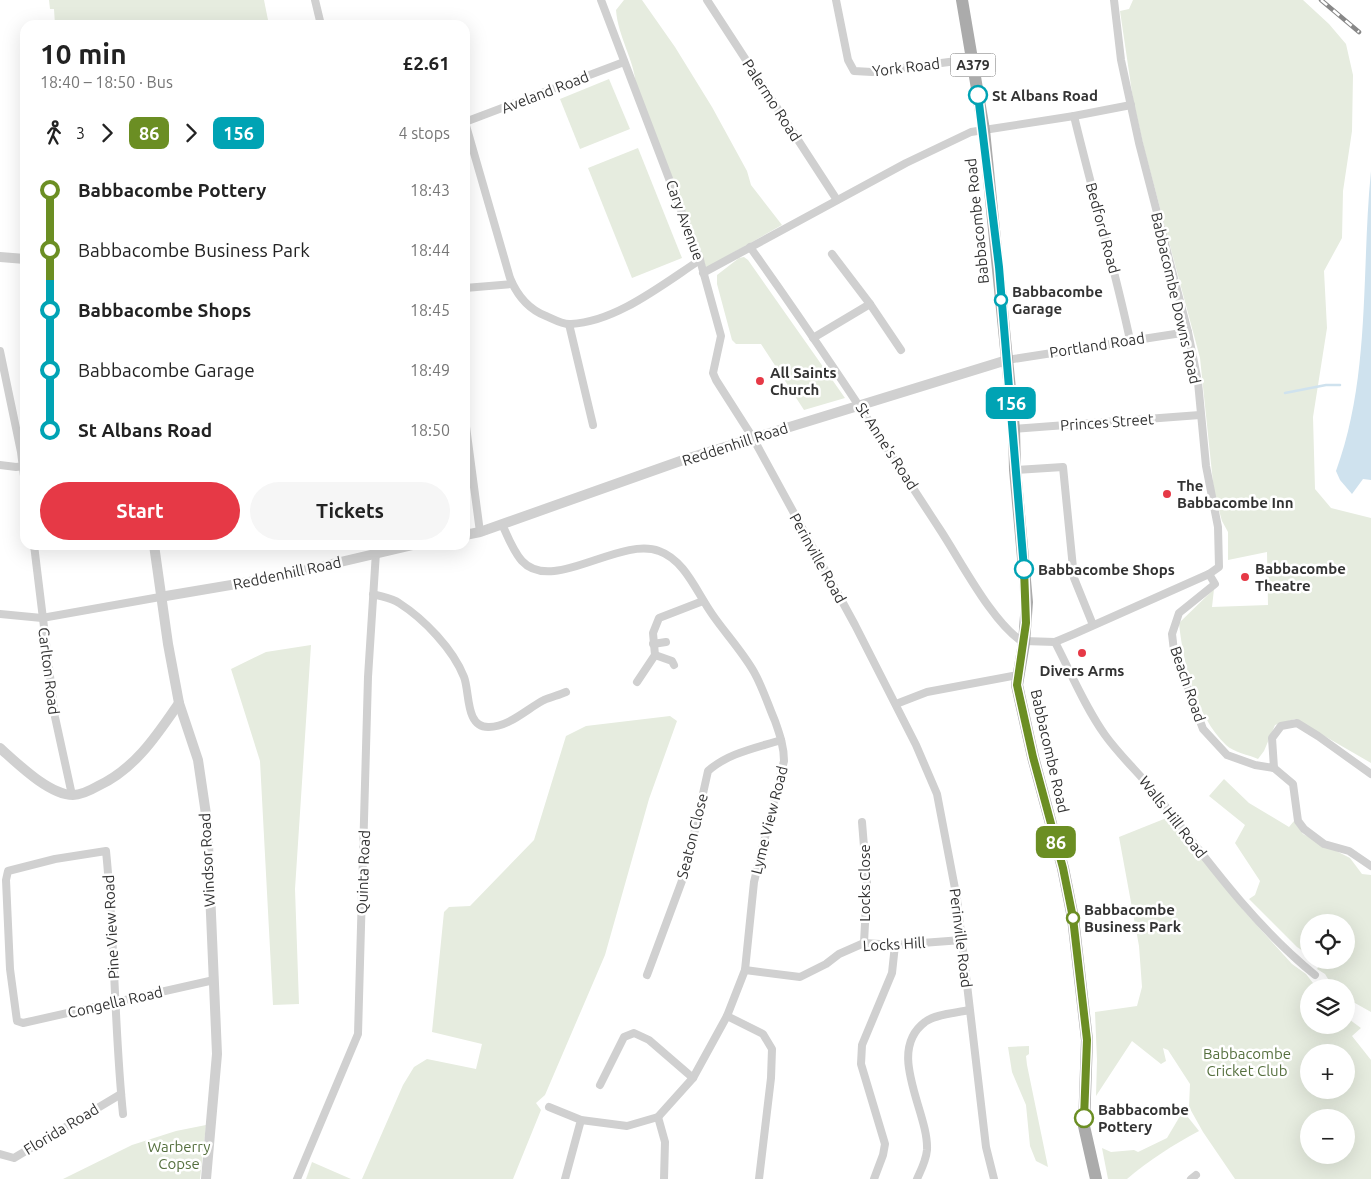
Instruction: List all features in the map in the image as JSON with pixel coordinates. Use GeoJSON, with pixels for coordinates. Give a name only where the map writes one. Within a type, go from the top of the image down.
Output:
{"type":"FeatureCollection","features":[{"type":"Feature","properties":{"kind":"main road","name":"Babbacombe Road"},"geometry":{"type":"LineString","coordinates":[[962,0],[984,130],[1014,429],[1015,470],[1027,602],[1024,642],[1017,685],[1033,757],[1063,868],[1073,918],[1087,1040],[1084,1126],[1096,1179]]}},
{"type":"Feature","properties":{"kind":"street"},"geometry":{"type":"LineString","coordinates":[[316,0],[320,20]]}},
{"type":"Feature","properties":{"kind":"street","name":"Palermo Road"},"geometry":{"type":"LineString","coordinates":[[707,0],[836,200]]}},
{"type":"Feature","properties":{"kind":"street","name":"York Road"},"geometry":{"type":"LineString","coordinates":[[836,0],[848,60],[854,71],[872,72],[972,59]]}},
{"type":"Feature","properties":{"kind":"street","name":"Babbacombe Downs Road"},"geometry":{"type":"LineString","coordinates":[[1114,0],[1121,60],[1139,143],[1188,332],[1198,382],[1206,466],[1218,528],[1220,556],[1219,567],[1209,574]]}},
{"type":"Feature","properties":{"kind":"street","name":"Cary Avenue"},"geometry":{"type":"LineString","coordinates":[[605,2],[624,62],[700,260],[721,336],[713,373],[754,438]]}},
{"type":"Feature","properties":{"kind":"street","name":"Aveland Road"},"geometry":{"type":"LineString","coordinates":[[470,120],[624,62]]}},
{"type":"Feature","properties":{"kind":"street"},"geometry":{"type":"LineString","coordinates":[[703,273],[836,200],[963,136],[984,130],[1074,116],[1131,104]]}},
{"type":"Feature","properties":{"kind":"street","name":"Bedford Road"},"geometry":{"type":"LineString","coordinates":[[1074,116],[1093,197],[1119,287],[1130,340]]}},
{"type":"Feature","properties":{"kind":"street"},"geometry":{"type":"LineString","coordinates":[[470,139],[512,284],[519,297],[541,314],[570,324],[607,317],[700,260]]}},
{"type":"Feature","properties":{"kind":"street","name":"St Anne's Road"},"geometry":{"type":"LineString","coordinates":[[750,247],[860,404],[986,600],[1010,634],[1024,642]]}},
{"type":"Feature","properties":{"kind":"street"},"geometry":{"type":"LineString","coordinates":[[832,254],[870,304],[901,350]]}},
{"type":"Feature","properties":{"kind":"street"},"geometry":{"type":"LineString","coordinates":[[0,257],[20,259]]}},
{"type":"Feature","properties":{"kind":"street"},"geometry":{"type":"LineString","coordinates":[[470,288],[512,284]]}},
{"type":"Feature","properties":{"kind":"street"},"geometry":{"type":"LineString","coordinates":[[813,338],[870,304]]}},
{"type":"Feature","properties":{"kind":"street"},"geometry":{"type":"LineString","coordinates":[[570,324],[593,425]]}},
{"type":"Feature","properties":{"kind":"street","name":"Portland Road"},"geometry":{"type":"LineString","coordinates":[[1007,360],[1188,332]]}},
{"type":"Feature","properties":{"kind":"street"},"geometry":{"type":"LineString","coordinates":[[0,351],[20,447]]}},
{"type":"Feature","properties":{"kind":"street","name":"Reddenhill Road"},"geometry":{"type":"LineString","coordinates":[[470,534],[686,459],[1007,360]]}},
{"type":"Feature","properties":{"kind":"street","name":"Princes Street"},"geometry":{"type":"LineString","coordinates":[[1014,429],[1200,415]]}},
{"type":"Feature","properties":{"kind":"street","name":"Perinville Road"},"geometry":{"type":"LineString","coordinates":[[754,438],[896,704],[937,794],[957,899],[986,1147],[994,1179]]}},
{"type":"Feature","properties":{"kind":"street"},"geometry":{"type":"LineString","coordinates":[[470,457],[480,532]]}},
{"type":"Feature","properties":{"kind":"street"},"geometry":{"type":"LineString","coordinates":[[0,465],[20,467]]}},
{"type":"Feature","properties":{"kind":"street"},"geometry":{"type":"LineString","coordinates":[[1015,470],[1063,467],[1074,578],[1093,626]]}},
{"type":"Feature","properties":{"kind":"street","name":"Lyme View Road"},"geometry":{"type":"LineString","coordinates":[[502,524],[521,560],[542,572],[565,569],[631,549],[646,547],[660,551],[673,558],[754,672],[781,740],[784,762],[754,882],[745,970],[727,1016],[693,1078],[658,1117]]}},
{"type":"Feature","properties":{"kind":"street","name":"Carlton Road"},"geometry":{"type":"LineString","coordinates":[[35,550],[55,718],[72,795]]}},
{"type":"Feature","properties":{"kind":"street","name":"Windsor Road"},"geometry":{"type":"LineString","coordinates":[[155,550],[160,597],[179,703],[198,760],[207,821],[217,1054],[206,1179]]}},
{"type":"Feature","properties":{"kind":"street","name":"Reddenhill Road"},"geometry":{"type":"LineString","coordinates":[[160,597],[272,578],[381,550]]}},
{"type":"Feature","properties":{"kind":"street","name":"Quinta Road"},"geometry":{"type":"LineString","coordinates":[[297,1179],[358,1034],[368,677],[376,552]]}},
{"type":"Feature","properties":{"kind":"street"},"geometry":{"type":"LineString","coordinates":[[1024,642],[1055,642],[1209,574]]}},
{"type":"Feature","properties":{"kind":"street","name":"Beach Road"},"geometry":{"type":"LineString","coordinates":[[1209,574],[1215,584],[1179,613],[1172,634],[1174,651],[1203,729],[1227,755],[1255,765],[1274,768],[1293,784],[1298,821],[1304,829],[1324,844],[1349,851],[1371,866]]}},
{"type":"Feature","properties":{"kind":"street"},"geometry":{"type":"LineString","coordinates":[[374,594],[397,602],[436,635],[464,676],[468,690],[469,709],[483,726],[488,728],[501,724],[545,700],[566,692]]}},
{"type":"Feature","properties":{"kind":"street"},"geometry":{"type":"LineString","coordinates":[[0,614],[42,618],[160,597]]}},
{"type":"Feature","properties":{"kind":"street"},"geometry":{"type":"LineString","coordinates":[[637,682],[655,656],[653,644],[655,625],[659,618],[704,601]]}},
{"type":"Feature","properties":{"kind":"street"},"geometry":{"type":"LineString","coordinates":[[653,644],[666,642]]}},
{"type":"Feature","properties":{"kind":"street","name":"Walls Hill Road"},"geometry":{"type":"LineString","coordinates":[[1055,642],[1105,736],[1155,792],[1206,861],[1247,908],[1297,960],[1315,974]]}},
{"type":"Feature","properties":{"kind":"street"},"geometry":{"type":"LineString","coordinates":[[655,656],[672,661],[674,665]]}},
{"type":"Feature","properties":{"kind":"street"},"geometry":{"type":"LineString","coordinates":[[896,704],[927,692],[1018,675]]}},
{"type":"Feature","properties":{"kind":"street"},"geometry":{"type":"LineString","coordinates":[[0,748],[50,787],[72,795],[89,790],[126,770],[149,745],[179,703]]}},
{"type":"Feature","properties":{"kind":"street"},"geometry":{"type":"LineString","coordinates":[[1274,768],[1272,738],[1280,726],[1297,723],[1371,774]]}},
{"type":"Feature","properties":{"kind":"street","name":"Seaton Close"},"geometry":{"type":"LineString","coordinates":[[647,975],[686,870],[708,771],[717,763],[730,756],[781,740]]}},
{"type":"Feature","properties":{"kind":"street","name":"Locks Close"},"geometry":{"type":"LineString","coordinates":[[862,822],[867,884],[864,943]]}},
{"type":"Feature","properties":{"kind":"street","name":"Pine View Road"},"geometry":{"type":"LineString","coordinates":[[18,1021],[8,942],[6,880],[8,871],[55,859],[106,851],[123,1114]]}},
{"type":"Feature","properties":{"kind":"street","name":"Locks Hill"},"geometry":{"type":"LineString","coordinates":[[745,970],[800,977],[826,964],[839,954],[864,943],[895,945],[962,940]]}},
{"type":"Feature","properties":{"kind":"street"},"geometry":{"type":"LineString","coordinates":[[874,1179],[884,1155],[885,1144],[861,1064],[862,1045],[892,973],[895,945]]}},
{"type":"Feature","properties":{"kind":"street","name":"Congella Road"},"geometry":{"type":"LineString","coordinates":[[18,1021],[23,1023],[214,980]]}},
{"type":"Feature","properties":{"kind":"street"},"geometry":{"type":"LineString","coordinates":[[917,1179],[923,1168],[927,1144],[926,1130],[908,1071],[909,1048],[914,1033],[926,1021],[969,1010]]}},
{"type":"Feature","properties":{"kind":"street"},"geometry":{"type":"LineString","coordinates":[[727,1016],[763,1034],[772,1049],[771,1078],[759,1179]]}},
{"type":"Feature","properties":{"kind":"street"},"geometry":{"type":"LineString","coordinates":[[600,1085],[624,1037],[634,1033],[655,1046],[693,1078]]}},
{"type":"Feature","properties":{"kind":"street","name":"Florida Road"},"geometry":{"type":"LineString","coordinates":[[0,1154],[14,1158],[121,1094]]}},
{"type":"Feature","properties":{"kind":"street"},"geometry":{"type":"LineString","coordinates":[[549,1107],[581,1120],[627,1126],[658,1117],[665,1142],[664,1179]]}},
{"type":"Feature","properties":{"kind":"street"},"geometry":{"type":"LineString","coordinates":[[566,1179],[581,1120]]}},
{"type":"Feature","properties":{"kind":"green space"},"geometry":{"type":"Polygon","coordinates":[[[49,0],[264,0],[268,20],[55,20],[54,9],[50,9],[49,0]]]}},
{"type":"Feature","properties":{"kind":"green space"},"geometry":{"type":"Polygon","coordinates":[[[624,0],[642,0],[675,47],[712,107],[747,171],[751,185],[782,225],[706,268],[636,85],[635,75],[617,20],[616,10],[624,0]]]}},
{"type":"Feature","properties":{"kind":"green space"},"geometry":{"type":"Polygon","coordinates":[[[1133,0],[1303,0],[1329,24],[1346,44],[1353,75],[1352,131],[1343,191],[1342,238],[1324,271],[1327,328],[1313,417],[1315,489],[1331,508],[1371,518],[1371,763],[1295,719],[1275,725],[1264,751],[1258,759],[1237,751],[1226,745],[1207,719],[1199,704],[1188,672],[1179,623],[1214,589],[1212,607],[1268,605],[1267,552],[1228,560],[1228,532],[1222,521],[1214,492],[1200,358],[1144,148],[1133,99],[1120,11],[1129,9],[1133,0]]]}},
{"type":"Feature","properties":{"kind":"green space"},"geometry":{"type":"Polygon","coordinates":[[[609,79],[630,129],[580,149],[560,99],[609,79]]]}},
{"type":"Feature","properties":{"kind":"green space"},"geometry":{"type":"Polygon","coordinates":[[[638,148],[682,258],[632,278],[588,168],[638,148]]]}},
{"type":"Feature","properties":{"kind":"green space"},"geometry":{"type":"Polygon","coordinates":[[[744,257],[748,260],[845,398],[804,410],[761,344],[736,344],[732,340],[717,284],[717,275],[739,258],[744,257]]]}},
{"type":"Feature","properties":{"kind":"green space"},"geometry":{"type":"Polygon","coordinates":[[[311,645],[295,889],[299,1004],[273,1005],[260,761],[231,669],[266,652],[311,645]]]}},
{"type":"Feature","properties":{"kind":"green space"},"geometry":{"type":"Polygon","coordinates":[[[670,716],[677,721],[649,799],[605,955],[545,1095],[536,1103],[541,1110],[513,1179],[362,1179],[403,1085],[414,1067],[427,1059],[476,1069],[482,1044],[432,1032],[444,912],[449,907],[470,906],[534,840],[566,736],[586,726],[670,716]]]}},
{"type":"Feature","properties":{"kind":"green space"},"geometry":{"type":"Polygon","coordinates":[[[1224,779],[1249,803],[1289,827],[1294,821],[1303,834],[1350,858],[1362,874],[1371,875],[1371,1012],[1355,1003],[1355,979],[1328,979],[1325,974],[1317,969],[1355,969],[1355,914],[1300,914],[1300,949],[1297,947],[1249,899],[1255,895],[1260,881],[1235,843],[1245,825],[1209,796],[1224,779]]]}},
{"type":"Feature","properties":{"kind":"green space","name":"Babbacombe Cricket Club"},"geometry":{"type":"Polygon","coordinates":[[[1174,815],[1244,911],[1292,964],[1310,979],[1300,979],[1300,1034],[1354,1034],[1352,1036],[1371,1060],[1371,1179],[1235,1179],[1203,1132],[1189,1107],[1190,1084],[1168,1050],[1163,1048],[1166,1061],[1161,1064],[1132,1041],[1096,1096],[1095,1012],[1137,1006],[1142,987],[1139,946],[1119,837],[1174,815]]]}},
{"type":"Feature","properties":{"kind":"green space"},"geometry":{"type":"Polygon","coordinates":[[[1355,1024],[1361,1028],[1355,1033],[1355,1024]]]}},
{"type":"Feature","properties":{"kind":"green space"},"geometry":{"type":"Polygon","coordinates":[[[1029,1046],[1029,1054],[1026,1056],[1027,1065],[1048,1167],[1036,1161],[1030,1146],[1026,1105],[1012,1072],[1008,1047],[1029,1046]]]}},
{"type":"Feature","properties":{"kind":"green space"},"geometry":{"type":"Polygon","coordinates":[[[1183,1111],[1199,1131],[1144,1165],[1127,1179],[1108,1179],[1102,1148],[1111,1152],[1134,1150],[1138,1152],[1167,1138],[1183,1111]]]}},
{"type":"Feature","properties":{"kind":"green space","name":"Warberry Copse"},"geometry":{"type":"Polygon","coordinates":[[[206,1125],[200,1179],[63,1179],[132,1145],[176,1131],[206,1125]]]}},
{"type":"Feature","properties":{"kind":"green space"},"geometry":{"type":"Polygon","coordinates":[[[312,1162],[351,1179],[306,1179],[312,1162]]]}},
{"type":"Feature","properties":{"kind":"water"},"geometry":{"type":"Polygon","coordinates":[[[1371,171],[1371,480],[1363,479],[1352,494],[1340,480],[1336,471],[1347,435],[1360,361],[1371,171]]]}},
{"type":"Feature","properties":{"kind":"waterway"},"geometry":{"type":"LineString","coordinates":[[1285,393],[1326,385],[1340,385]]}},
{"type":"Feature","properties":{"kind":"railway"},"geometry":{"type":"LineString","coordinates":[[1321,0],[1359,32]]}},
{"type":"Feature","properties":{"kind":"bus line","name":"156"},"geometry":{"type":"LineString","coordinates":[[978,95],[984,130],[999,267],[1014,429],[1015,470],[1024,569]]}},
{"type":"Feature","properties":{"kind":"bus line","name":"86"},"geometry":{"type":"LineString","coordinates":[[1024,569],[1027,602],[1026,623],[1017,685],[1047,813],[1063,868],[1073,918],[1087,1040],[1084,1118]]}},
{"type":"Feature","properties":{"kind":"place","name":"St Albans Road"},"geometry":{"type":"Point","coordinates":[978,95]}},
{"type":"Feature","properties":{"kind":"place","name":"Babbacombe Garage"},"geometry":{"type":"Point","coordinates":[1001,300]}},
{"type":"Feature","properties":{"kind":"place","name":"All Saints Church"},"geometry":{"type":"Point","coordinates":[760,381]}},
{"type":"Feature","properties":{"kind":"place","name":"The Babbacombe Inn"},"geometry":{"type":"Point","coordinates":[1167,494]}},
{"type":"Feature","properties":{"kind":"place","name":"Babbacombe Shops"},"geometry":{"type":"Point","coordinates":[1024,569]}},
{"type":"Feature","properties":{"kind":"place","name":"Babbacombe Theatre"},"geometry":{"type":"Point","coordinates":[1245,577]}},
{"type":"Feature","properties":{"kind":"place","name":"Divers Arms"},"geometry":{"type":"Point","coordinates":[1082,653]}},
{"type":"Feature","properties":{"kind":"place","name":"Babbacombe Business Park"},"geometry":{"type":"Point","coordinates":[1073,918]}},
{"type":"Feature","properties":{"kind":"place","name":"Babbacombe Pottery"},"geometry":{"type":"Point","coordinates":[1084,1118]}}]}
